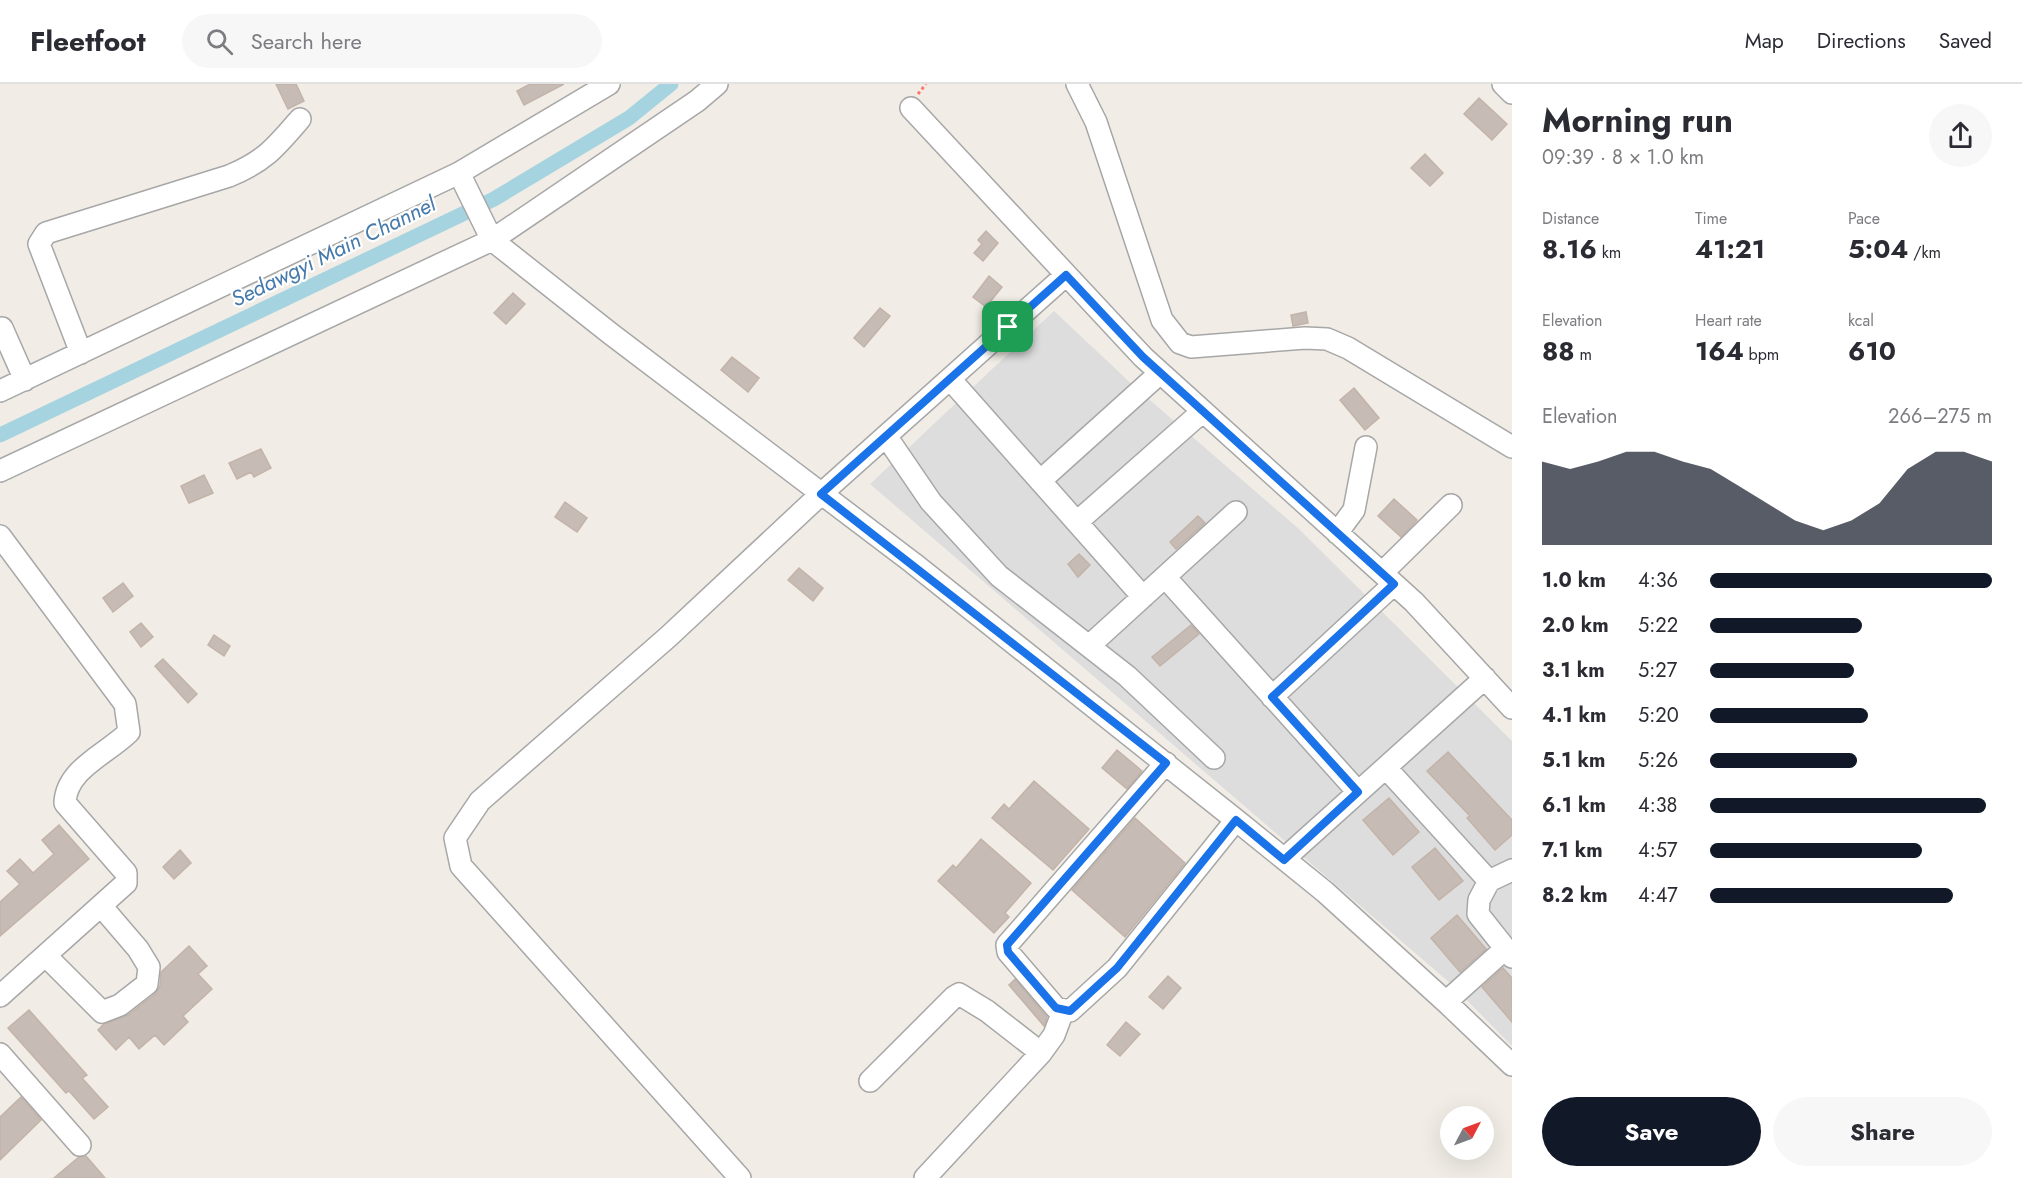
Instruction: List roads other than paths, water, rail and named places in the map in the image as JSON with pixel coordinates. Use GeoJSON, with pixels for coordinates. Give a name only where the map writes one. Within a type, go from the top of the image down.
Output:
{"type":"FeatureCollection","features":[{"type":"Feature","properties":{"kind":"street"},"geometry":{"type":"LineString","coordinates":[[0,391],[463,180],[609,84]]}},
{"type":"Feature","properties":{"kind":"street"},"geometry":{"type":"LineString","coordinates":[[0,471],[489,232],[698,101],[717,84]]}},
{"type":"Feature","properties":{"kind":"street"},"geometry":{"type":"LineString","coordinates":[[1077,84],[1096,122],[1162,320],[1180,343],[1191,347],[1305,338],[1327,339],[1348,348],[1512,447]]}},
{"type":"Feature","properties":{"kind":"street"},"geometry":{"type":"LineString","coordinates":[[1503,84],[1512,93]]}},
{"type":"Feature","properties":{"kind":"street"},"geometry":{"type":"LineString","coordinates":[[911,108],[1160,373],[1388,579],[1512,708]]}},
{"type":"Feature","properties":{"kind":"street"},"geometry":{"type":"LineString","coordinates":[[81,353],[39,244],[40,238],[46,233],[229,176],[254,165],[269,154],[300,119]]}},
{"type":"Feature","properties":{"kind":"street"},"geometry":{"type":"LineString","coordinates":[[463,180],[489,232],[1166,763],[1284,860],[1446,1002],[1512,1065]]}},
{"type":"Feature","properties":{"kind":"street"},"geometry":{"type":"LineString","coordinates":[[740,1178],[460,866],[455,838],[480,801],[668,637],[821,494],[1066,275]]}},
{"type":"Feature","properties":{"kind":"street"},"geometry":{"type":"LineString","coordinates":[[2,328],[25,380]]}},
{"type":"Feature","properties":{"kind":"street"},"geometry":{"type":"LineString","coordinates":[[1040,481],[1160,373]]}},
{"type":"Feature","properties":{"kind":"street"},"geometry":{"type":"LineString","coordinates":[[950,379],[1143,597]]}},
{"type":"Feature","properties":{"kind":"street"},"geometry":{"type":"LineString","coordinates":[[1077,522],[1203,411]]}},
{"type":"Feature","properties":{"kind":"street"},"geometry":{"type":"LineString","coordinates":[[886,436],[931,502],[999,576],[1127,676],[1214,758]]}},
{"type":"Feature","properties":{"kind":"street"},"geometry":{"type":"LineString","coordinates":[[1337,533],[1354,510],[1366,447]]}},
{"type":"Feature","properties":{"kind":"street"},"geometry":{"type":"LineString","coordinates":[[1272,697],[1388,579],[1451,505]]}},
{"type":"Feature","properties":{"kind":"street"},"geometry":{"type":"LineString","coordinates":[[1089,646],[1236,512]]}},
{"type":"Feature","properties":{"kind":"street"},"geometry":{"type":"LineString","coordinates":[[0,536],[125,704],[129,732],[114,747],[73,777],[65,789],[65,803],[126,873],[126,884],[0,996]]}},
{"type":"Feature","properties":{"kind":"street"},"geometry":{"type":"LineString","coordinates":[[1165,577],[1358,792]]}},
{"type":"Feature","properties":{"kind":"street"},"geometry":{"type":"LineString","coordinates":[[1284,860],[1485,678]]}},
{"type":"Feature","properties":{"kind":"street"},"geometry":{"type":"LineString","coordinates":[[1166,763],[1007,945],[1008,952],[1056,1008],[1070,1011],[1117,968],[1236,820]]}},
{"type":"Feature","properties":{"kind":"street"},"geometry":{"type":"LineString","coordinates":[[1386,768],[1489,881]]}},
{"type":"Feature","properties":{"kind":"street"},"geometry":{"type":"LineString","coordinates":[[1446,1002],[1508,953],[1478,914],[1479,900],[1489,881],[1512,870]]}},
{"type":"Feature","properties":{"kind":"street"},"geometry":{"type":"LineString","coordinates":[[46,956],[102,1012],[120,1005],[147,984],[149,967],[138,949],[102,907]]}},
{"type":"Feature","properties":{"kind":"street"},"geometry":{"type":"LineString","coordinates":[[870,1081],[959,994],[987,1011],[1041,1053]]}},
{"type":"Feature","properties":{"kind":"street"},"geometry":{"type":"LineString","coordinates":[[925,1178],[1041,1053],[1054,1035],[1063,1011]]}},
{"type":"Feature","properties":{"kind":"street"},"geometry":{"type":"LineString","coordinates":[[0,1054],[80,1144]]}},
{"type":"Feature","properties":{"kind":"waterway","name":"Sedawgyi Main Channel"},"geometry":{"type":"LineString","coordinates":[[0,435],[494,199],[629,118],[671,84]]}}]}
